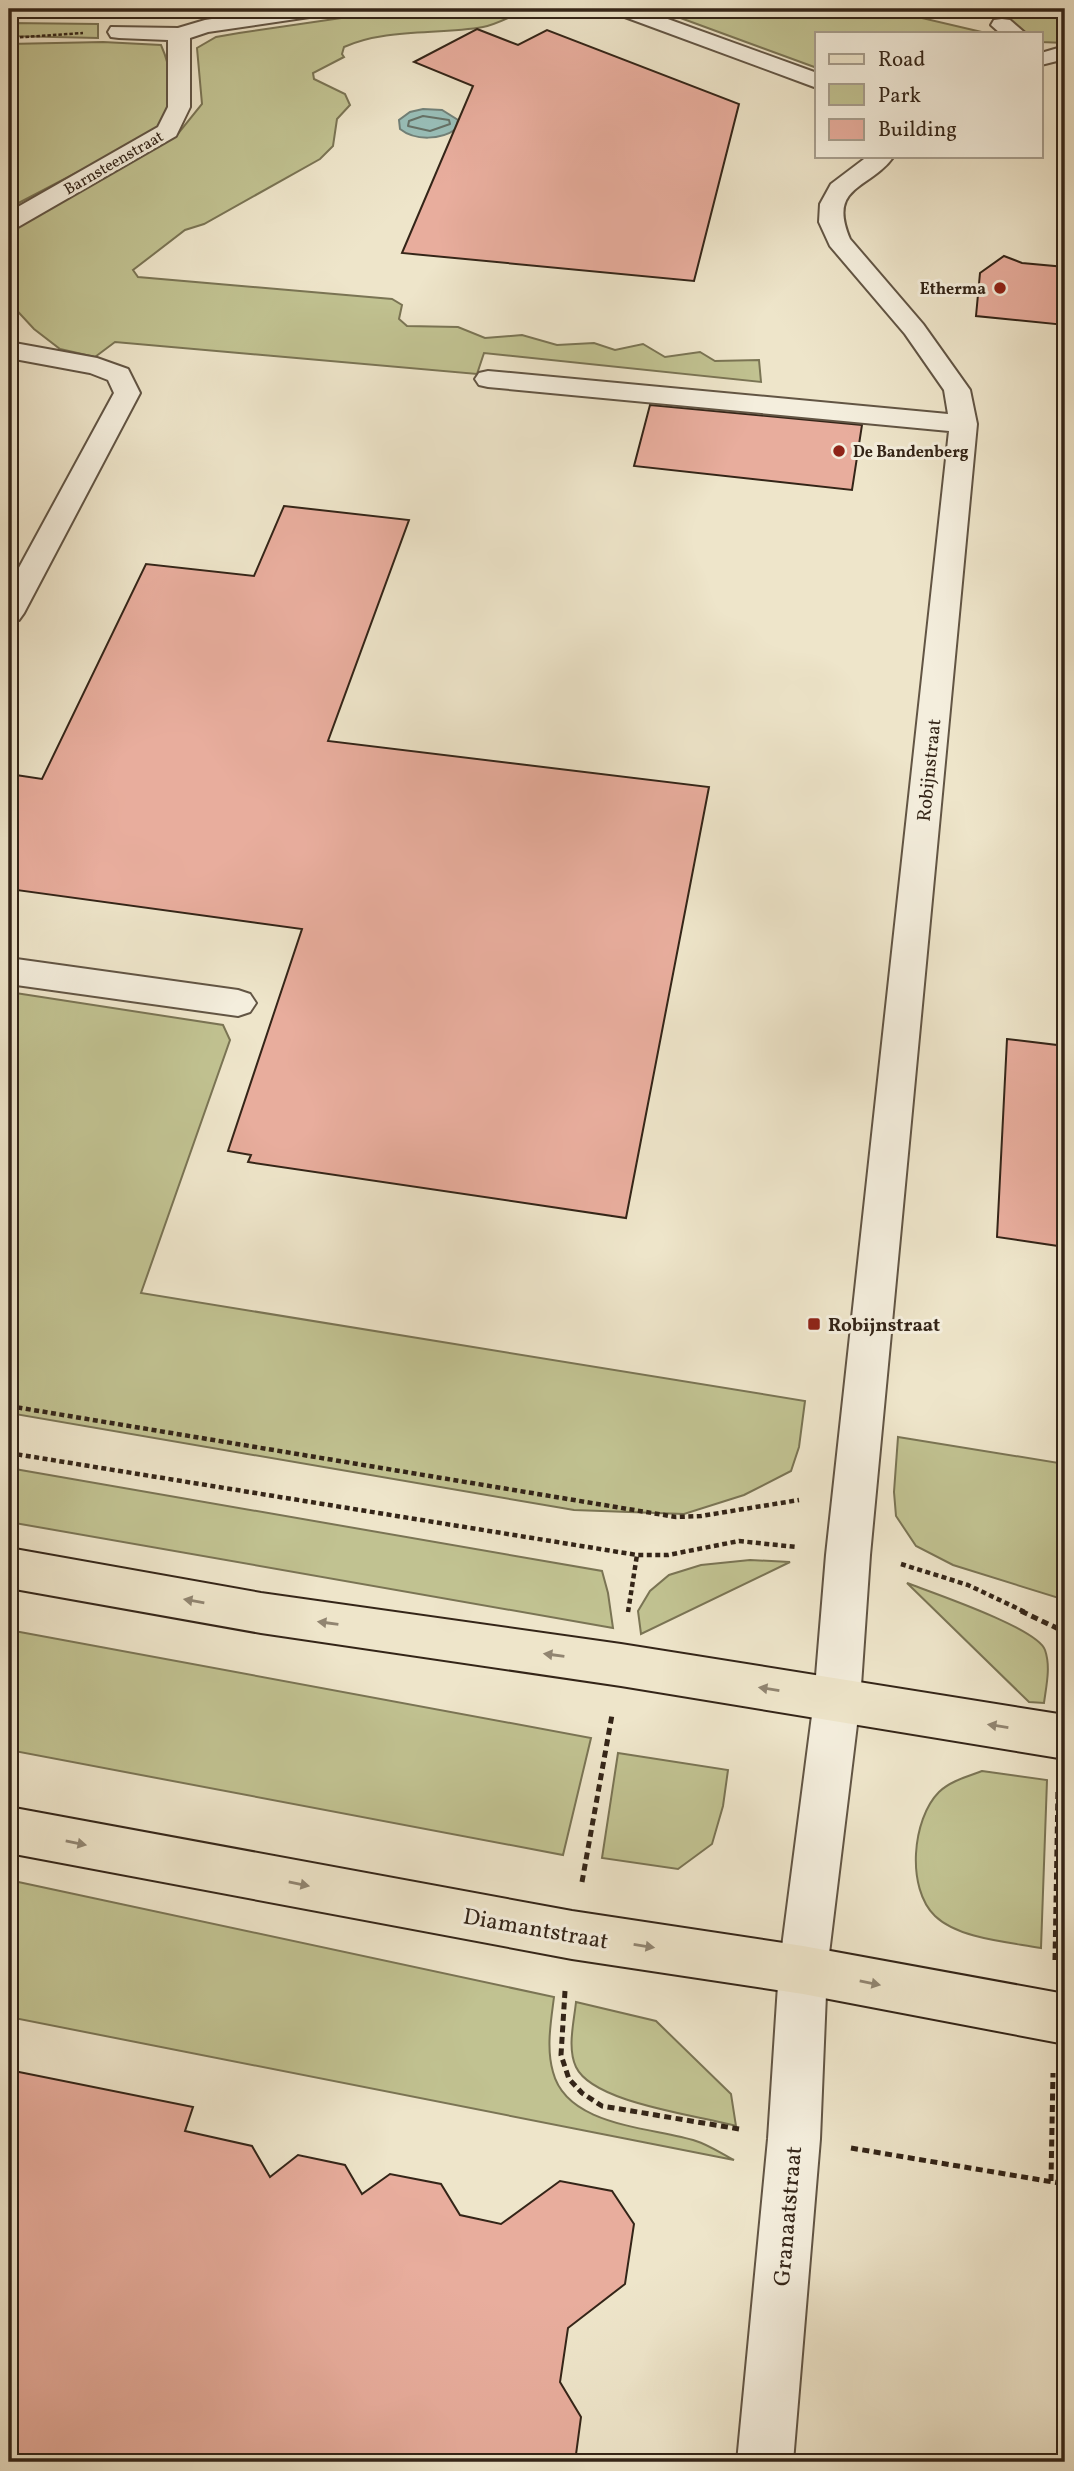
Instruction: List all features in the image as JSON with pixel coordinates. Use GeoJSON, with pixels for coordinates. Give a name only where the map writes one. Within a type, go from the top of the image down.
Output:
{"type":"FeatureCollection","features":[{"type":"Feature","properties":{"kind":"main road"},"geometry":{"type":"LineString","coordinates":[[9,1568],[261,1613],[621,1665],[1062,1737]]}},
{"type":"Feature","properties":{"kind":"main road","name":"Diamantstraat"},"geometry":{"type":"LineString","coordinates":[[9,1830],[572,1935],[803,1970],[1060,2018]]}},
{"type":"Feature","properties":{"kind":"street"},"geometry":{"type":"LineString","coordinates":[[119,32],[179,34],[205,26],[323,9]]}},
{"type":"Feature","properties":{"kind":"street"},"geometry":{"type":"LineString","coordinates":[[621,9],[815,80]]}},
{"type":"Feature","properties":{"kind":"street","name":"Barnsteenstraat"},"geometry":{"type":"LineString","coordinates":[[9,222],[168,131],[179,107],[179,34]]}},
{"type":"Feature","properties":{"kind":"street","name":"Robijnstraat"},"geometry":{"type":"LineString","coordinates":[[837,1700],[848,1555],[963,424],[957,390],[914,329],[839,241],[831,222],[832,204],[839,190],[879,158]]}},
{"type":"Feature","properties":{"kind":"street"},"geometry":{"type":"LineString","coordinates":[[9,350],[97,366],[119,375],[127,393],[9,613]]}},
{"type":"Feature","properties":{"kind":"street"},"geometry":{"type":"LineString","coordinates":[[488,379],[963,424]]}},
{"type":"Feature","properties":{"kind":"street"},"geometry":{"type":"LineString","coordinates":[[9,971],[238,1003]]}},
{"type":"Feature","properties":{"kind":"street","name":"Granaatstraat"},"geometry":{"type":"LineString","coordinates":[[765,2462],[794,2138],[803,1970],[837,1700]]}},
{"type":"Feature","properties":{"kind":"path"},"geometry":{"type":"LineString","coordinates":[[9,38],[119,32]]}},
{"type":"Feature","properties":{"kind":"path"},"geometry":{"type":"LineString","coordinates":[[9,1406],[676,1517],[701,1516],[802,1500]]}},
{"type":"Feature","properties":{"kind":"path"},"geometry":{"type":"LineString","coordinates":[[9,1453],[637,1555],[668,1555],[739,1541],[763,1542],[904,1564],[968,1585],[1064,1631],[1060,2018],[1051,2181]]}},
{"type":"Feature","properties":{"kind":"path"},"geometry":{"type":"LineString","coordinates":[[794,2138],[1065,2184]]}},
{"type":"Feature","properties":{"kind":"green space"},"geometry":{"type":"Polygon","coordinates":[[[403,9],[528,9],[483,27],[395,34],[344,47],[344,57],[313,73],[314,79],[345,94],[350,105],[337,119],[333,146],[320,159],[204,224],[185,230],[133,270],[138,277],[392,299],[402,305],[399,319],[407,326],[458,327],[485,338],[522,335],[557,345],[594,343],[615,350],[643,344],[665,357],[700,352],[715,361],[759,360],[761,382],[484,353],[477,374],[115,342],[95,357],[60,349],[34,329],[9,302],[9,221],[177,135],[202,104],[197,48],[216,37],[403,9]]]}},
{"type":"Feature","properties":{"kind":"green space"},"geometry":{"type":"Polygon","coordinates":[[[656,9],[915,9],[909,15],[982,32],[815,32],[815,67],[656,9]]]}},
{"type":"Feature","properties":{"kind":"green space"},"geometry":{"type":"Polygon","coordinates":[[[969,9],[1065,9],[1065,43],[1042,42],[1042,32],[1025,32],[1006,20],[1008,18],[969,9]]]}},
{"type":"Feature","properties":{"kind":"green space"},"geometry":{"type":"Polygon","coordinates":[[[9,23],[98,24],[98,38],[9,36],[9,23]]]}},
{"type":"Feature","properties":{"kind":"green space"},"geometry":{"type":"Polygon","coordinates":[[[103,42],[161,45],[171,85],[168,125],[9,208],[9,44],[103,42]]]}},
{"type":"Feature","properties":{"kind":"green space"},"geometry":{"type":"Polygon","coordinates":[[[9,992],[223,1025],[230,1040],[141,1293],[805,1401],[799,1447],[791,1471],[744,1495],[684,1514],[574,1510],[9,1413],[9,992]]]}},
{"type":"Feature","properties":{"kind":"green space"},"geometry":{"type":"Polygon","coordinates":[[[898,1437],[1065,1464],[1065,1600],[953,1565],[916,1546],[896,1516],[894,1492],[898,1437]]]}},
{"type":"Feature","properties":{"kind":"green space"},"geometry":{"type":"Polygon","coordinates":[[[9,1468],[602,1571],[613,1628],[9,1522],[9,1468]]]}},
{"type":"Feature","properties":{"kind":"green space"},"geometry":{"type":"Polygon","coordinates":[[[750,1560],[790,1562],[641,1634],[638,1611],[650,1591],[669,1575],[701,1565],[750,1560]]]}},
{"type":"Feature","properties":{"kind":"green space"},"geometry":{"type":"Polygon","coordinates":[[[907,1583],[983,1612],[1038,1641],[1045,1650],[1048,1663],[1044,1703],[1029,1702],[907,1583]]]}},
{"type":"Feature","properties":{"kind":"green space"},"geometry":{"type":"Polygon","coordinates":[[[9,1630],[591,1738],[563,1855],[9,1750],[9,1630]]]}},
{"type":"Feature","properties":{"kind":"green space"},"geometry":{"type":"Polygon","coordinates":[[[618,1753],[728,1770],[723,1806],[712,1844],[678,1869],[602,1858],[618,1753]]]}},
{"type":"Feature","properties":{"kind":"green space"},"geometry":{"type":"Polygon","coordinates":[[[982,1771],[1047,1780],[1041,1948],[957,1930],[935,1916],[920,1889],[916,1872],[918,1836],[930,1804],[939,1792],[949,1785],[982,1771]]]}},
{"type":"Feature","properties":{"kind":"green space"},"geometry":{"type":"Polygon","coordinates":[[[9,1880],[554,1997],[550,2034],[551,2063],[561,2090],[575,2104],[613,2122],[696,2141],[734,2160],[9,2017],[9,1880]]]}},
{"type":"Feature","properties":{"kind":"green space"},"geometry":{"type":"Polygon","coordinates":[[[576,2002],[656,2021],[731,2094],[736,2126],[624,2099],[586,2079],[573,2060],[572,2035],[576,2002]]]}},
{"type":"Feature","properties":{"kind":"water"},"geometry":{"type":"Polygon","coordinates":[[[423,109],[442,110],[458,120],[456,129],[428,138],[413,136],[400,129],[399,120],[410,112],[423,109]]]}},
{"type":"Feature","properties":{"kind":"building"},"geometry":{"type":"Polygon","coordinates":[[[477,29],[518,45],[547,30],[739,104],[694,281],[402,253],[473,86],[414,62],[477,29]]]}},
{"type":"Feature","properties":{"kind":"building"},"geometry":{"type":"Polygon","coordinates":[[[1004,256],[1022,263],[1065,267],[1065,325],[976,316],[980,273],[1004,256]]]}},
{"type":"Feature","properties":{"kind":"building"},"geometry":{"type":"Polygon","coordinates":[[[650,405],[862,425],[852,490],[634,466],[650,405]]]}},
{"type":"Feature","properties":{"kind":"building"},"geometry":{"type":"Polygon","coordinates":[[[284,506],[409,520],[328,741],[709,787],[626,1218],[248,1162],[251,1155],[228,1151],[302,929],[9,889],[9,774],[42,779],[146,564],[254,576],[284,506]]]}},
{"type":"Feature","properties":{"kind":"building"},"geometry":{"type":"Polygon","coordinates":[[[1007,1039],[1065,1046],[1065,1247],[997,1237],[1007,1039]]]}},
{"type":"Feature","properties":{"kind":"building"},"geometry":{"type":"Polygon","coordinates":[[[9,2070],[193,2107],[185,2131],[252,2146],[270,2177],[298,2155],[345,2165],[362,2194],[390,2174],[441,2184],[460,2215],[501,2224],[560,2181],[612,2191],[634,2224],[625,2284],[568,2328],[560,2382],[581,2417],[575,2462],[9,2462],[9,2070]]]}},
{"type":"Feature","properties":{"kind":"place","name":"Etherma"},"geometry":{"type":"Point","coordinates":[1000,288]}},
{"type":"Feature","properties":{"kind":"place","name":"De Bandenberg"},"geometry":{"type":"Point","coordinates":[839,451]}},
{"type":"Feature","properties":{"kind":"place","name":"Robijnstraat"},"geometry":{"type":"Point","coordinates":[814,1324]}}]}
